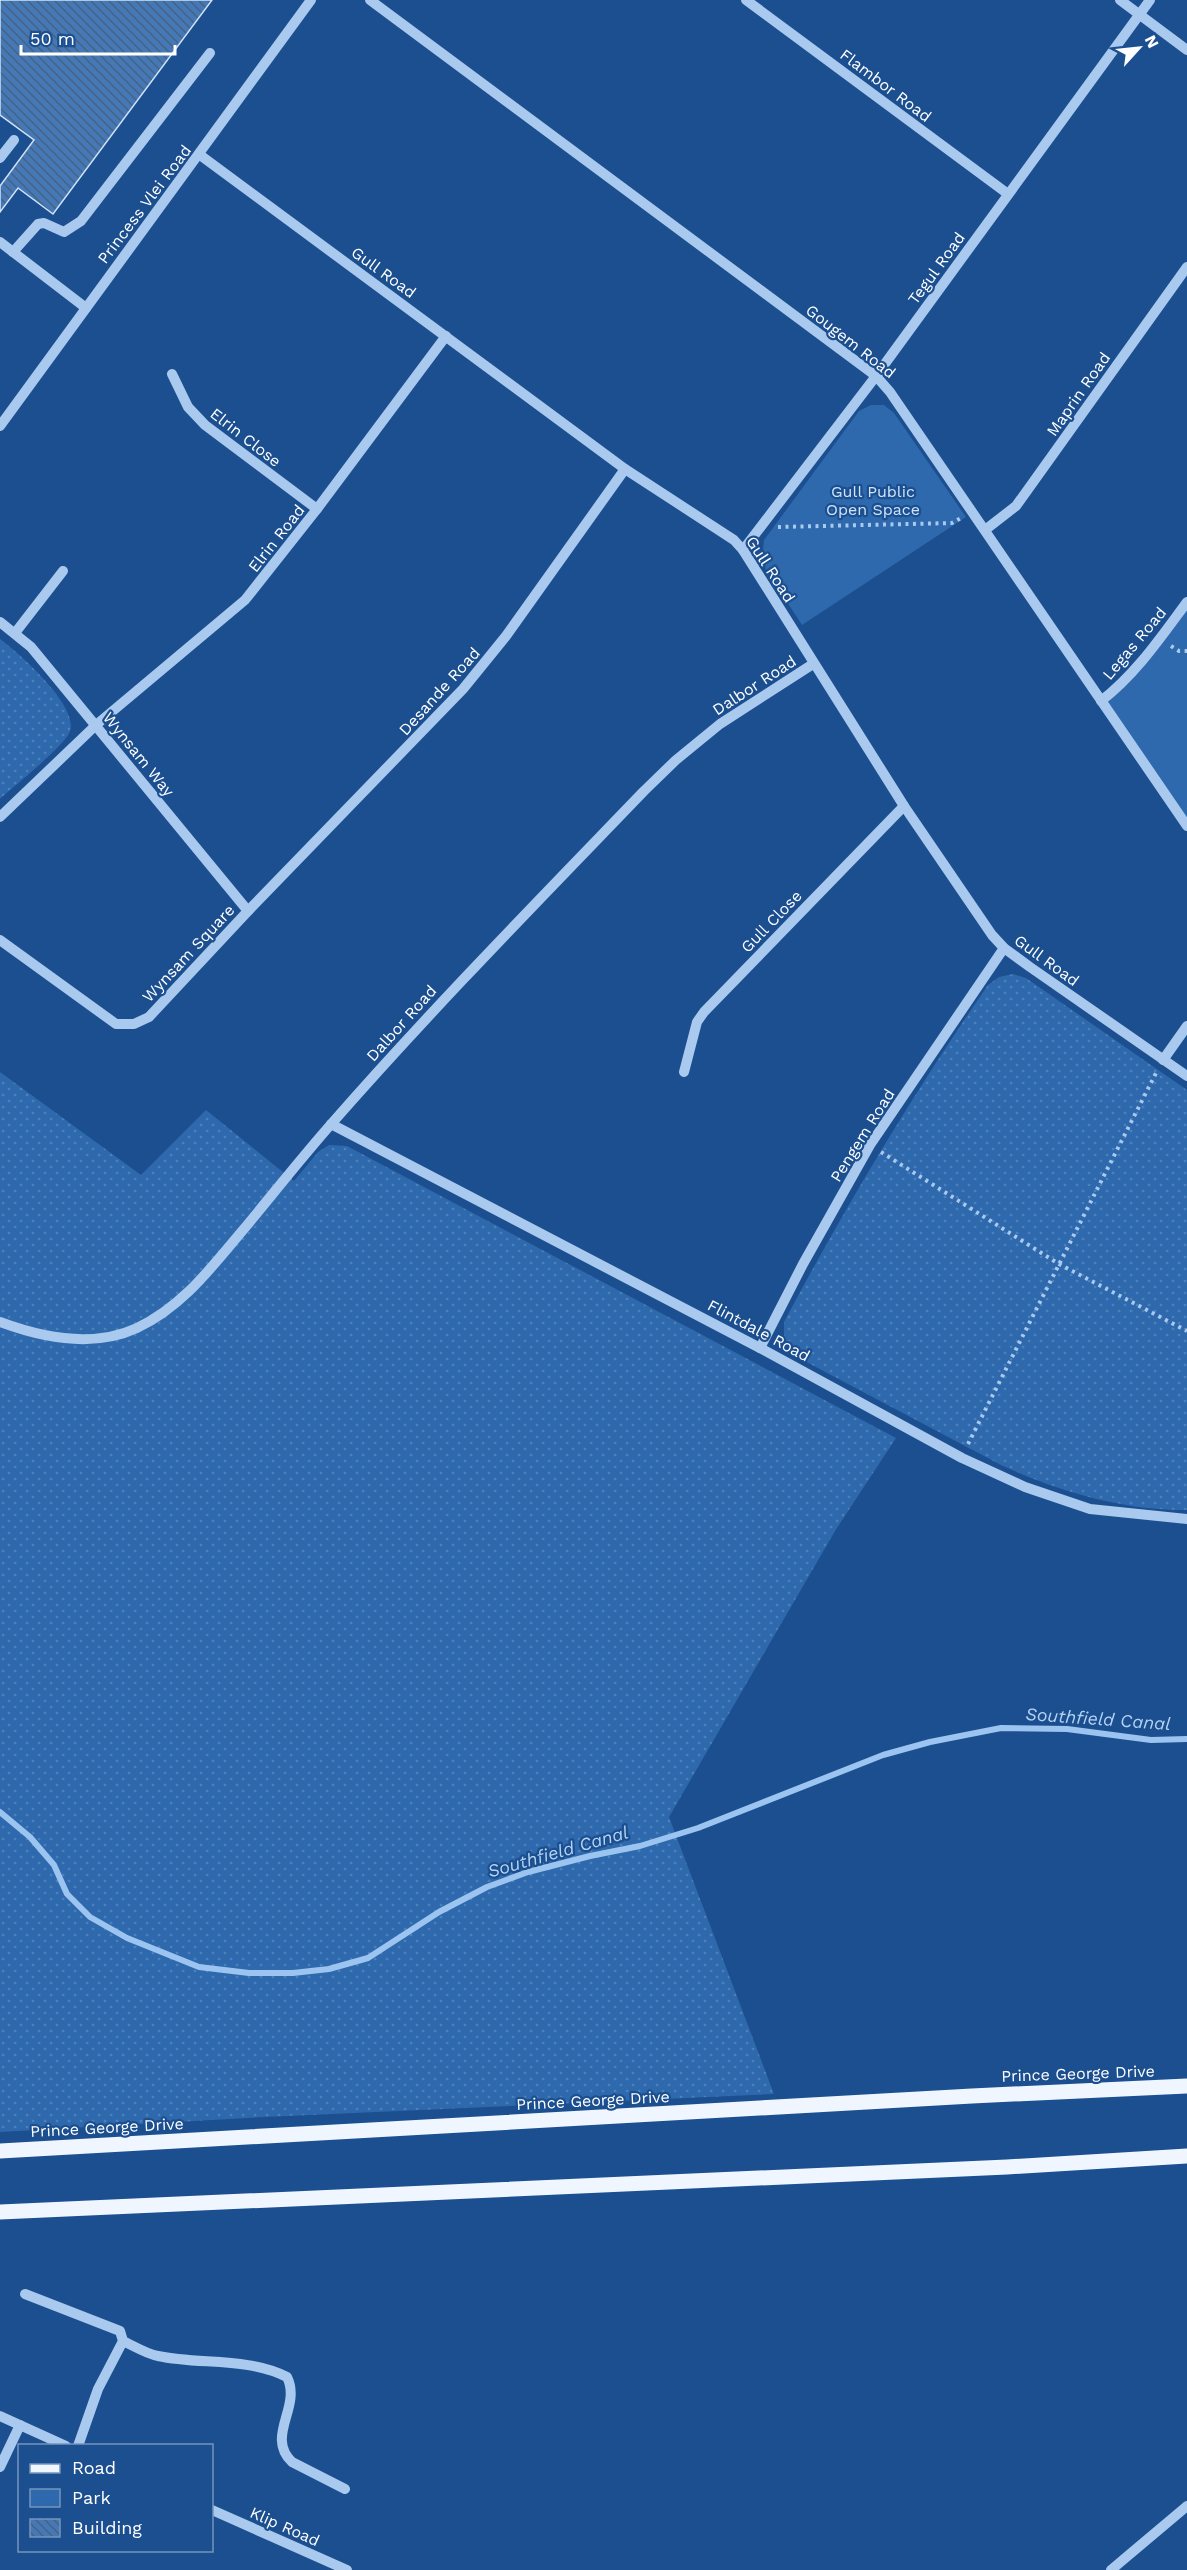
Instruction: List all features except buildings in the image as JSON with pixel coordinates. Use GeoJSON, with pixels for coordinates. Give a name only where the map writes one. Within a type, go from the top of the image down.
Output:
{"type":"FeatureCollection","features":[{"type":"Feature","properties":{"kind":"main road","name":"Prince George Drive"},"geometry":{"type":"LineString","coordinates":[[0,2151],[961,2096],[1187,2086]]}},
{"type":"Feature","properties":{"kind":"main road"},"geometry":{"type":"LineString","coordinates":[[0,2212],[996,2168],[1187,2156]]}},
{"type":"Feature","properties":{"kind":"street","name":"Princess Vlei Road"},"geometry":{"type":"LineString","coordinates":[[0,426],[311,0]]}},
{"type":"Feature","properties":{"kind":"street","name":"Gougem Road"},"geometry":{"type":"LineString","coordinates":[[370,0],[876,376],[890,392],[1187,826]]}},
{"type":"Feature","properties":{"kind":"street","name":"Flambor Road"},"geometry":{"type":"LineString","coordinates":[[746,0],[1008,194]]}},
{"type":"Feature","properties":{"kind":"street"},"geometry":{"type":"LineString","coordinates":[[1120,0],[1187,50]]}},
{"type":"Feature","properties":{"kind":"street","name":"Tegul Road"},"geometry":{"type":"LineString","coordinates":[[743,550],[876,376],[1150,0]]}},
{"type":"Feature","properties":{"kind":"street"},"geometry":{"type":"LineString","coordinates":[[86,308],[4,248],[38,224],[44,223],[64,231],[81,221],[210,53]]}},
{"type":"Feature","properties":{"kind":"street"},"geometry":{"type":"LineString","coordinates":[[0,158],[14,140]]}},
{"type":"Feature","properties":{"kind":"street","name":"Gull Road"},"geometry":{"type":"LineString","coordinates":[[200,155],[625,469],[721,530],[743,550],[904,806],[992,935],[1004,948],[1187,1076]]}},
{"type":"Feature","properties":{"kind":"street","name":"Maprin Road"},"geometry":{"type":"LineString","coordinates":[[985,530],[1016,506],[1187,267]]}},
{"type":"Feature","properties":{"kind":"street","name":"Elrin Road"},"geometry":{"type":"LineString","coordinates":[[96,725],[245,600],[317,509],[446,336]]}},
{"type":"Feature","properties":{"kind":"street","name":"Elrin Close"},"geometry":{"type":"LineString","coordinates":[[172,374],[188,407],[205,425],[317,509]]}},
{"type":"Feature","properties":{"kind":"street","name":"Desande Road"},"geometry":{"type":"LineString","coordinates":[[248,911],[469,682],[506,636],[625,469]]}},
{"type":"Feature","properties":{"kind":"street"},"geometry":{"type":"LineString","coordinates":[[15,633],[63,572]]}},
{"type":"Feature","properties":{"kind":"street","name":"Legas Road"},"geometry":{"type":"LineString","coordinates":[[1101,701],[1119,687],[1187,602]]}},
{"type":"Feature","properties":{"kind":"street","name":"Wynsam Way"},"geometry":{"type":"LineString","coordinates":[[0,622],[31,646],[248,911]]}},
{"type":"Feature","properties":{"kind":"street","name":"Dalbor Road"},"geometry":{"type":"LineString","coordinates":[[0,1322],[16,1328],[72,1339],[108,1338],[139,1327],[169,1309],[201,1281],[331,1124],[448,993],[676,760],[720,724],[813,664]]}},
{"type":"Feature","properties":{"kind":"street"},"geometry":{"type":"LineString","coordinates":[[0,817],[96,725]]}},
{"type":"Feature","properties":{"kind":"street","name":"Gull Close"},"geometry":{"type":"LineString","coordinates":[[684,1072],[697,1022],[704,1012],[904,806]]}},
{"type":"Feature","properties":{"kind":"street","name":"Wynsam Square"},"geometry":{"type":"LineString","coordinates":[[0,940],[116,1024],[134,1024],[149,1017],[248,911]]}},
{"type":"Feature","properties":{"kind":"street","name":"Pengem Road"},"geometry":{"type":"LineString","coordinates":[[760,1347],[803,1264],[870,1145],[1004,948]]}},
{"type":"Feature","properties":{"kind":"street"},"geometry":{"type":"LineString","coordinates":[[1163,1060],[1187,1026]]}},
{"type":"Feature","properties":{"kind":"street","name":"Flintdale Road"},"geometry":{"type":"LineString","coordinates":[[331,1124],[760,1347],[962,1458],[1025,1487],[1090,1509],[1187,1519]]}},
{"type":"Feature","properties":{"kind":"street"},"geometry":{"type":"LineString","coordinates":[[25,2294],[120,2331],[123,2341],[98,2389],[78,2444]]}},
{"type":"Feature","properties":{"kind":"street"},"geometry":{"type":"LineString","coordinates":[[123,2341],[159,2357],[230,2362],[279,2373],[287,2378],[292,2393],[281,2438],[281,2447],[286,2457],[345,2489]]}},
{"type":"Feature","properties":{"kind":"street"},"geometry":{"type":"LineString","coordinates":[[0,2416],[64,2444]]}},
{"type":"Feature","properties":{"kind":"street"},"geometry":{"type":"LineString","coordinates":[[0,2467],[20,2425]]}},
{"type":"Feature","properties":{"kind":"street"},"geometry":{"type":"LineString","coordinates":[[1111,2570],[1187,2506]]}},
{"type":"Feature","properties":{"kind":"street","name":"Klip Road"},"geometry":{"type":"LineString","coordinates":[[213,2510],[346,2570]]}},
{"type":"Feature","properties":{"kind":"path"},"geometry":{"type":"LineString","coordinates":[[765,522],[774,527],[952,523],[967,514],[985,530]]}},
{"type":"Feature","properties":{"kind":"path"},"geometry":{"type":"LineString","coordinates":[[1179,651],[1187,649]]}},
{"type":"Feature","properties":{"kind":"path"},"geometry":{"type":"LineString","coordinates":[[962,1458],[1163,1060]]}},
{"type":"Feature","properties":{"kind":"path"},"geometry":{"type":"LineString","coordinates":[[870,1145],[1059,1264],[1187,1331]]}},
{"type":"Feature","properties":{"kind":"green space","name":"Gull Public Open Space"},"geometry":{"type":"Polygon","coordinates":[[[871,405],[884,405],[894,413],[966,517],[802,625],[765,568],[762,559],[764,540],[859,411],[871,405]]]}},
{"type":"Feature","properties":{"kind":"green space"},"geometry":{"type":"Polygon","coordinates":[[[1187,602],[1187,826],[1101,701],[1187,602]]]}},
{"type":"Feature","properties":{"kind":"green space"},"geometry":{"type":"Polygon","coordinates":[[[0,639],[33,668],[57,695],[66,708],[70,720],[70,731],[59,746],[0,799],[0,639]]]}},
{"type":"Feature","properties":{"kind":"green space"},"geometry":{"type":"Polygon","coordinates":[[[1013,974],[1026,978],[1187,1090],[1187,1510],[1115,1503],[1069,1491],[1023,1475],[797,1357],[784,1341],[784,1322],[831,1235],[907,1109],[988,985],[999,977],[1013,974]]]}},
{"type":"Feature","properties":{"kind":"green space"},"geometry":{"type":"Polygon","coordinates":[[[0,1072],[141,1175],[206,1110],[294,1181],[318,1152],[329,1145],[347,1146],[896,1438],[835,1531],[669,1817],[774,2094],[265,2117],[0,2132],[0,1072]]]}},
{"type":"Feature","properties":{"kind":"waterway","name":"Southfield Canal"},"geometry":{"type":"LineString","coordinates":[[0,1812],[30,1837],[54,1865],[67,1894],[90,1917],[127,1938],[199,1967],[249,1973],[293,1973],[329,1969],[368,1958],[439,1912],[487,1887],[528,1872],[640,1846],[698,1828],[883,1755],[930,1742],[1001,1728],[1067,1729],[1151,1740],[1187,1739]]}}]}
